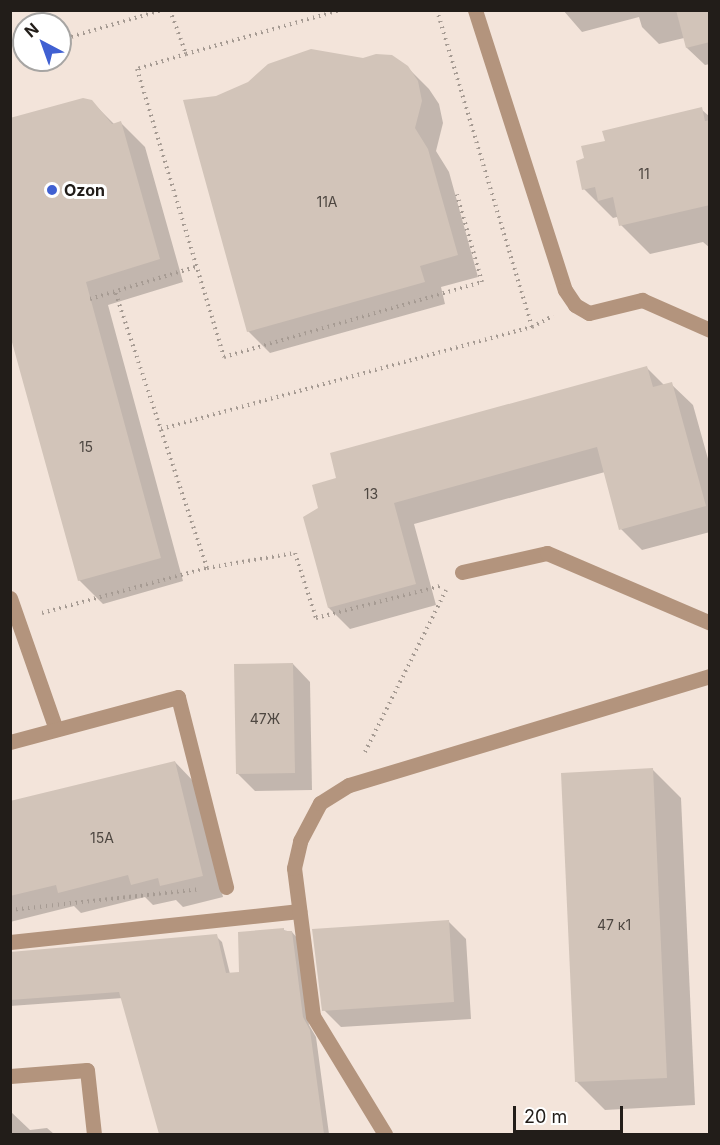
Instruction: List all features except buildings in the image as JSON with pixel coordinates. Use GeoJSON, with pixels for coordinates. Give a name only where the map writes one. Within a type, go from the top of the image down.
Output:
{"type":"FeatureCollection","features":[{"type":"Feature","properties":{"kind":"lane"},"geometry":{"type":"LineString","coordinates":[[475,10],[565,290],[574,305],[589,313],[642,300],[710,330]]}},
{"type":"Feature","properties":{"kind":"lane"},"geometry":{"type":"LineString","coordinates":[[462,572],[548,553],[710,623]]}},
{"type":"Feature","properties":{"kind":"lane"},"geometry":{"type":"LineString","coordinates":[[10,598],[56,729]]}},
{"type":"Feature","properties":{"kind":"lane"},"geometry":{"type":"LineString","coordinates":[[385,1134],[313,1016],[294,868],[300,841],[320,802],[349,785],[710,676]]}},
{"type":"Feature","properties":{"kind":"lane"},"geometry":{"type":"LineString","coordinates":[[10,742],[178,698],[226,887]]}},
{"type":"Feature","properties":{"kind":"lane"},"geometry":{"type":"LineString","coordinates":[[10,942],[299,911]]}},
{"type":"Feature","properties":{"kind":"lane"},"geometry":{"type":"LineString","coordinates":[[10,1076],[87,1070],[94,1134]]}},
{"type":"Feature","properties":{"kind":"path"},"geometry":{"type":"LineString","coordinates":[[72,36],[162,10]]}},
{"type":"Feature","properties":{"kind":"path"},"geometry":{"type":"LineString","coordinates":[[170,10],[186,54]]}},
{"type":"Feature","properties":{"kind":"path"},"geometry":{"type":"LineString","coordinates":[[340,10],[136,69],[224,357],[482,282],[457,195]]}},
{"type":"Feature","properties":{"kind":"path"},"geometry":{"type":"LineString","coordinates":[[161,429],[532,327],[437,10]]}},
{"type":"Feature","properties":{"kind":"path"},"geometry":{"type":"LineString","coordinates":[[90,299],[195,267]]}},
{"type":"Feature","properties":{"kind":"path"},"geometry":{"type":"LineString","coordinates":[[115,291],[207,568]]}},
{"type":"Feature","properties":{"kind":"path"},"geometry":{"type":"LineString","coordinates":[[18,619],[207,568],[295,553],[316,618],[449,584],[349,785]]}},
{"type":"Feature","properties":{"kind":"path"},"geometry":{"type":"LineString","coordinates":[[10,910],[226,887]]}},
{"type":"Feature","properties":{"kind":"place","name":"Ozon"},"geometry":{"type":"Point","coordinates":[52,190]}}]}
